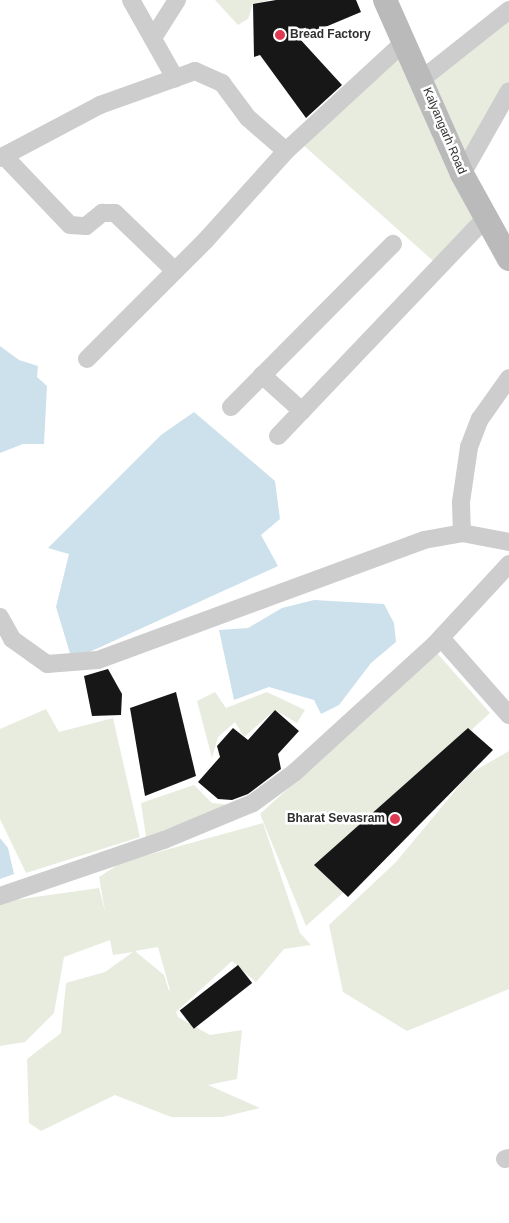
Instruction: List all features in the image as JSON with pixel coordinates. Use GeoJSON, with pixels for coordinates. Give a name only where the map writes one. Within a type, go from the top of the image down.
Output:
{"type":"FeatureCollection","features":[{"type":"Feature","properties":{"kind":"main road","name":"Kalyangarh Road"},"geometry":{"type":"LineString","coordinates":[[385,0],[484,220],[509,259]]}},
{"type":"Feature","properties":{"kind":"street"},"geometry":{"type":"LineString","coordinates":[[131,0],[175,78]]}},
{"type":"Feature","properties":{"kind":"street"},"geometry":{"type":"LineString","coordinates":[[152,38],[177,0]]}},
{"type":"Feature","properties":{"kind":"street"},"geometry":{"type":"LineString","coordinates":[[422,79],[509,10]]}},
{"type":"Feature","properties":{"kind":"street"},"geometry":{"type":"LineString","coordinates":[[87,359],[175,271],[286,151],[404,42]]}},
{"type":"Feature","properties":{"kind":"street"},"geometry":{"type":"LineString","coordinates":[[175,271],[115,213],[102,213],[86,226],[70,225],[2,157],[100,105],[195,71],[217,80],[248,118],[286,151]]}},
{"type":"Feature","properties":{"kind":"street"},"geometry":{"type":"LineString","coordinates":[[462,174],[509,91]]}},
{"type":"Feature","properties":{"kind":"street"},"geometry":{"type":"LineString","coordinates":[[278,436],[484,220]]}},
{"type":"Feature","properties":{"kind":"street"},"geometry":{"type":"LineString","coordinates":[[231,407],[393,244]]}},
{"type":"Feature","properties":{"kind":"street"},"geometry":{"type":"LineString","coordinates":[[262,375],[302,412]]}},
{"type":"Feature","properties":{"kind":"street"},"geometry":{"type":"LineString","coordinates":[[462,533],[461,502],[470,447],[480,419],[509,378]]}},
{"type":"Feature","properties":{"kind":"street"},"geometry":{"type":"LineString","coordinates":[[0,617],[12,638],[47,664],[98,660],[272,598],[387,550],[462,533],[509,542]]}},
{"type":"Feature","properties":{"kind":"street"},"geometry":{"type":"LineString","coordinates":[[0,896],[164,840],[253,803],[301,767],[441,638],[509,564]]}},
{"type":"Feature","properties":{"kind":"street"},"geometry":{"type":"LineString","coordinates":[[441,638],[509,715]]}},
{"type":"Feature","properties":{"kind":"shaded area"},"geometry":{"type":"Polygon","coordinates":[[[215,0],[269,0],[253,4],[248,19],[238,25],[215,0]]]}},
{"type":"Feature","properties":{"kind":"shaded area"},"geometry":{"type":"Polygon","coordinates":[[[509,15],[509,81],[460,167],[484,220],[440,267],[302,144],[404,42],[424,86],[509,15]]]}},
{"type":"Feature","properties":{"kind":"shaded area"},"geometry":{"type":"Polygon","coordinates":[[[437,653],[490,713],[321,866],[344,892],[306,926],[260,814],[437,653]]]}},
{"type":"Feature","properties":{"kind":"shaded area"},"geometry":{"type":"Polygon","coordinates":[[[215,692],[226,708],[267,692],[305,710],[297,723],[275,710],[244,737],[235,722],[218,737],[212,758],[197,701],[215,692]]]}},
{"type":"Feature","properties":{"kind":"shaded area"},"geometry":{"type":"Polygon","coordinates":[[[46,709],[59,732],[113,718],[140,837],[26,873],[0,819],[0,729],[46,709]]]}},
{"type":"Feature","properties":{"kind":"shaded area"},"geometry":{"type":"Polygon","coordinates":[[[509,751],[509,989],[407,1031],[343,992],[329,925],[396,862],[469,774],[509,751]]]}},
{"type":"Feature","properties":{"kind":"shaded area"},"geometry":{"type":"Polygon","coordinates":[[[194,785],[212,803],[231,805],[146,837],[141,803],[194,785]]]}},
{"type":"Feature","properties":{"kind":"shaded area"},"geometry":{"type":"Polygon","coordinates":[[[263,823],[300,933],[311,945],[284,949],[256,982],[232,961],[176,1012],[178,1017],[210,1035],[242,1030],[237,1079],[208,1085],[260,1108],[223,1117],[171,1117],[115,1095],[41,1131],[29,1123],[27,1059],[61,1033],[66,983],[105,972],[133,952],[113,955],[110,940],[64,957],[54,1013],[25,1042],[0,1046],[0,902],[99,888],[105,911],[99,877],[122,862],[263,823]],[[158,947],[135,951],[164,975],[170,990],[158,947]]]}},
{"type":"Feature","properties":{"kind":"water"},"geometry":{"type":"Polygon","coordinates":[[[0,346],[19,360],[38,366],[37,377],[47,386],[44,444],[23,444],[0,453],[0,346]]]}},
{"type":"Feature","properties":{"kind":"water"},"geometry":{"type":"Polygon","coordinates":[[[194,412],[275,481],[280,519],[261,535],[278,566],[72,660],[56,607],[69,554],[48,548],[161,435],[194,412]]]}},
{"type":"Feature","properties":{"kind":"water"},"geometry":{"type":"Polygon","coordinates":[[[314,600],[384,604],[394,623],[396,642],[371,663],[339,705],[321,714],[314,700],[269,687],[234,700],[219,630],[248,628],[282,608],[314,600]]]}},
{"type":"Feature","properties":{"kind":"water"},"geometry":{"type":"Polygon","coordinates":[[[0,838],[8,848],[14,874],[0,879],[0,838]]]}},
{"type":"Feature","properties":{"kind":"building"},"geometry":{"type":"Polygon","coordinates":[[[276,0],[356,0],[361,12],[299,38],[342,85],[306,118],[260,55],[254,57],[253,4],[276,0]]]}},
{"type":"Feature","properties":{"kind":"building"},"geometry":{"type":"Polygon","coordinates":[[[108,669],[122,694],[121,715],[92,716],[84,676],[108,669]]]}},
{"type":"Feature","properties":{"kind":"building"},"geometry":{"type":"Polygon","coordinates":[[[176,692],[196,776],[145,796],[130,708],[176,692]]]}},
{"type":"Feature","properties":{"kind":"building"},"geometry":{"type":"Polygon","coordinates":[[[275,710],[299,731],[278,754],[281,769],[248,794],[232,800],[218,799],[198,782],[220,757],[217,746],[233,728],[248,740],[275,710]]]}},
{"type":"Feature","properties":{"kind":"building","name":"Bharat Sevasram"},"geometry":{"type":"Polygon","coordinates":[[[468,728],[493,750],[348,897],[314,865],[468,728]]]}},
{"type":"Feature","properties":{"kind":"building"},"geometry":{"type":"Polygon","coordinates":[[[238,965],[252,983],[194,1029],[180,1011],[238,965]]]}},
{"type":"Feature","properties":{"kind":"place","name":"Bread Factory"},"geometry":{"type":"Point","coordinates":[280,35]}},
{"type":"Feature","properties":{"kind":"place","name":"Bharat Sevasram"},"geometry":{"type":"Point","coordinates":[395,819]}}]}
